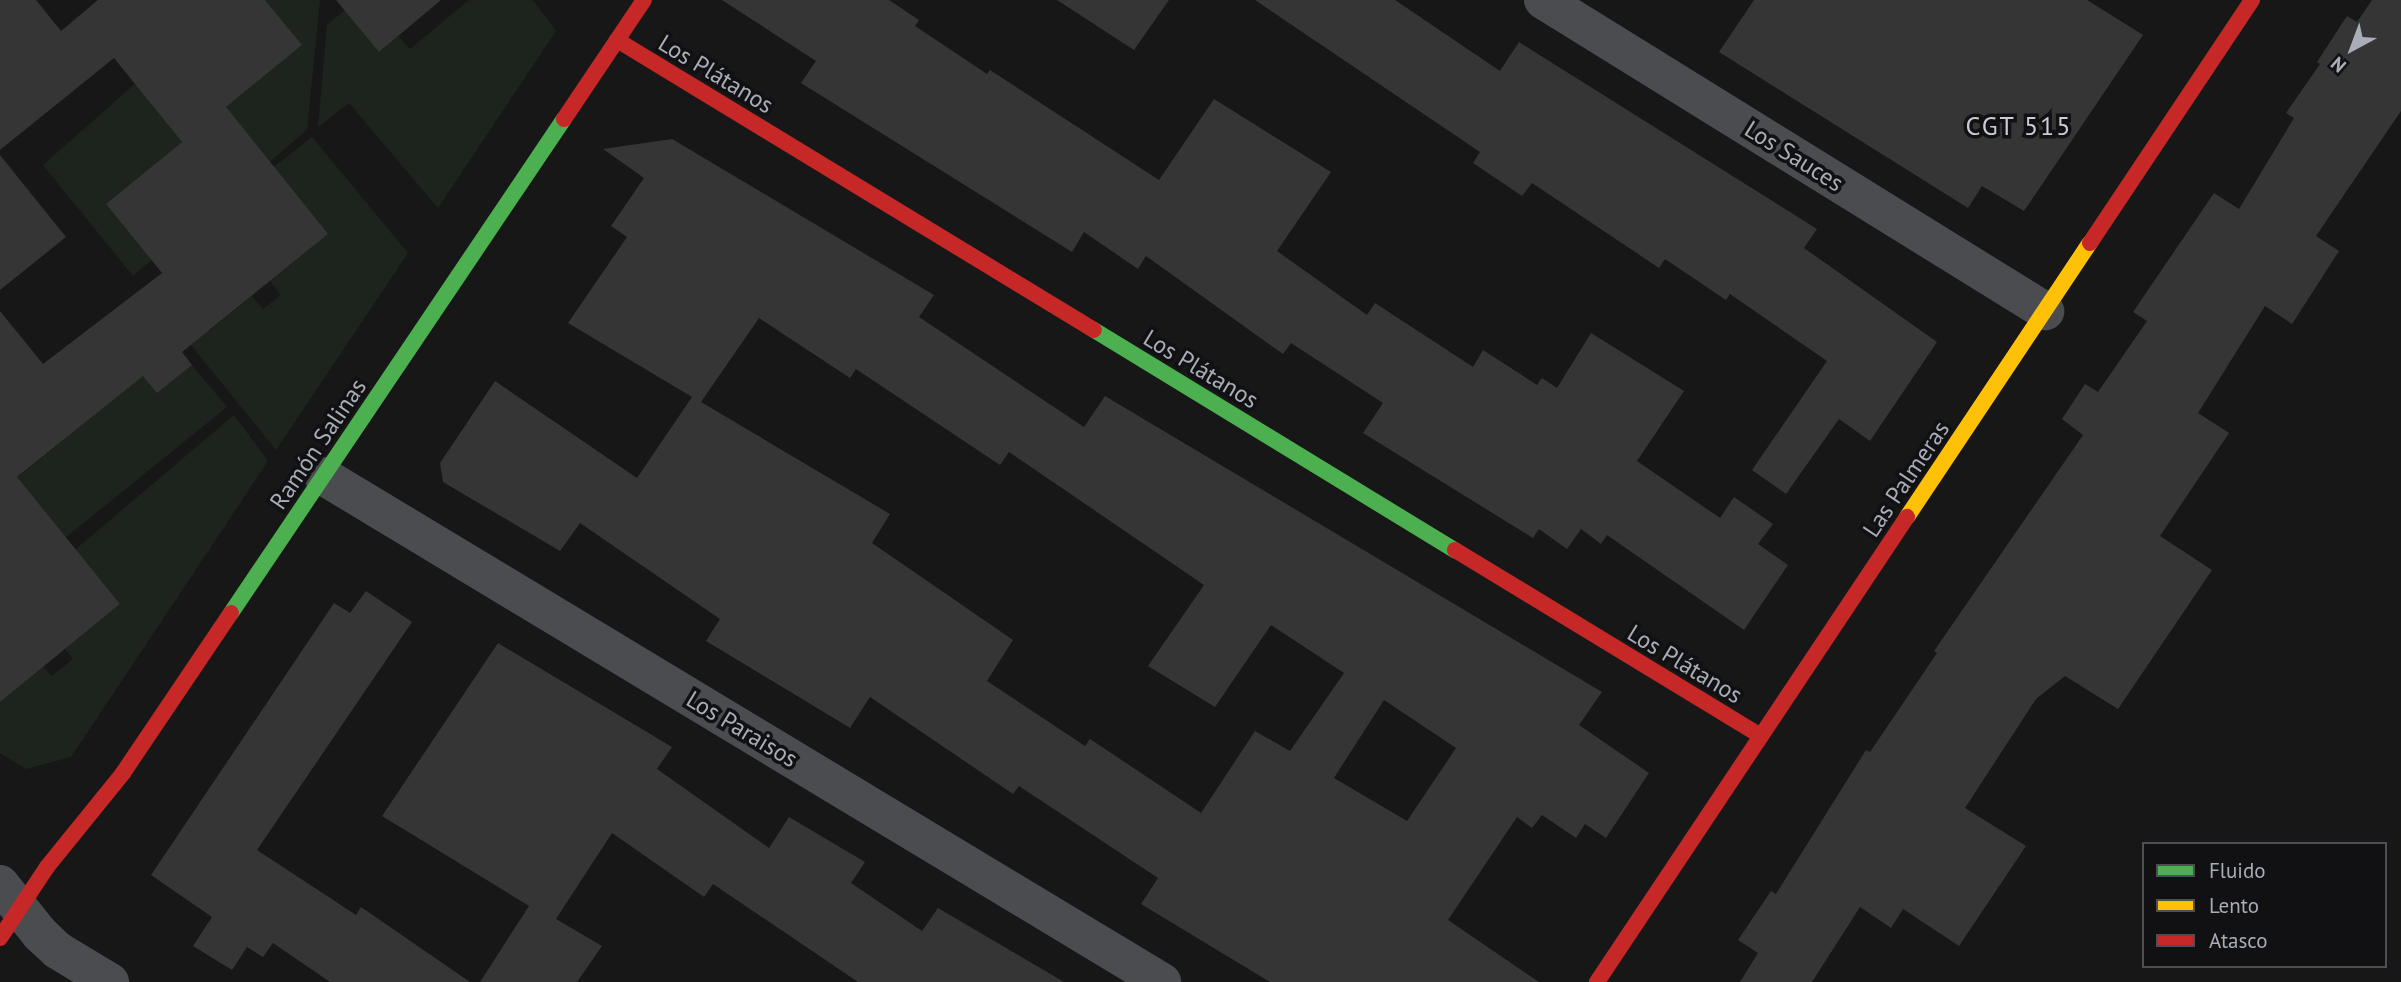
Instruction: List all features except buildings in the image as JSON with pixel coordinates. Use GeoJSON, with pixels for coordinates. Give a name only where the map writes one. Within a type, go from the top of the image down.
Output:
{"type":"FeatureCollection","features":[{"type":"Feature","properties":{"kind":"street","name":"Ramón Salinas"},"geometry":{"type":"LineString","coordinates":[[0,938],[10,895],[123,774],[644,0]]}},
{"type":"Feature","properties":{"kind":"street","name":"Los Sauces"},"geometry":{"type":"LineString","coordinates":[[1543,0],[2045,311]]}},
{"type":"Feature","properties":{"kind":"street","name":"Las Palmeras"},"geometry":{"type":"LineString","coordinates":[[1597,982],[2252,0]]}},
{"type":"Feature","properties":{"kind":"street","name":"Los Plátanos"},"geometry":{"type":"LineString","coordinates":[[617,40],[1761,736]]}},
{"type":"Feature","properties":{"kind":"street","name":"Los Paraisos"},"geometry":{"type":"LineString","coordinates":[[323,476],[1162,982]]}},
{"type":"Feature","properties":{"kind":"street"},"geometry":{"type":"LineString","coordinates":[[10,895],[40,934],[57,950],[110,982]]}},
{"type":"Feature","properties":{"kind":"shaded area"},"geometry":{"type":"Polygon","coordinates":[[[265,0],[320,0],[307,130],[251,178],[226,107],[302,45],[265,0]]]}},
{"type":"Feature","properties":{"kind":"shaded area"},"geometry":{"type":"Polygon","coordinates":[[[469,0],[533,0],[556,31],[438,208],[349,103],[318,127],[327,25],[345,10],[379,52],[398,36],[410,49],[469,0]]]}},
{"type":"Feature","properties":{"kind":"shaded area"},"geometry":{"type":"Polygon","coordinates":[[[154,67],[149,101],[182,142],[106,204],[140,246],[170,244],[133,276],[43,165],[154,67]]]}},
{"type":"Feature","properties":{"kind":"shaded area"},"geometry":{"type":"Polygon","coordinates":[[[312,137],[408,253],[276,450],[147,291],[175,290],[209,331],[252,296],[263,309],[281,295],[270,281],[328,234],[255,182],[312,137]]]}},
{"type":"Feature","properties":{"kind":"shaded area"},"geometry":{"type":"Polygon","coordinates":[[[99,321],[158,392],[192,365],[227,407],[65,538],[17,478],[93,416],[60,374],[99,321]]]}},
{"type":"Feature","properties":{"kind":"shaded area"},"geometry":{"type":"Polygon","coordinates":[[[234,415],[268,461],[71,757],[26,769],[0,753],[0,701],[43,667],[52,676],[73,659],[65,649],[120,604],[86,563],[56,566],[234,415]]]}},
{"type":"Feature","properties":{"kind":"traffic: fast"},"geometry":{"type":"LineString","coordinates":[[231,613],[564,119]]}},
{"type":"Feature","properties":{"kind":"traffic: fast"},"geometry":{"type":"LineString","coordinates":[[1094,330],[1455,550]]}},
{"type":"Feature","properties":{"kind":"traffic: slow"},"geometry":{"type":"LineString","coordinates":[[1907,517],[2090,243]]}},
{"type":"Feature","properties":{"kind":"traffic: jam"},"geometry":{"type":"LineString","coordinates":[[564,119],[644,0]]}},
{"type":"Feature","properties":{"kind":"traffic: jam"},"geometry":{"type":"LineString","coordinates":[[2090,243],[2252,0]]}},
{"type":"Feature","properties":{"kind":"traffic: jam"},"geometry":{"type":"LineString","coordinates":[[617,40],[1094,330]]}},
{"type":"Feature","properties":{"kind":"traffic: jam"},"geometry":{"type":"LineString","coordinates":[[1597,982],[1907,517]]}},
{"type":"Feature","properties":{"kind":"traffic: jam"},"geometry":{"type":"LineString","coordinates":[[1455,550],[1761,736]]}},
{"type":"Feature","properties":{"kind":"traffic: jam"},"geometry":{"type":"LineString","coordinates":[[0,938],[47,867],[123,773],[231,613]]}},
{"type":"Feature","properties":{"kind":"district","name":"CGT 515"},"geometry":{"type":"Point","coordinates":[2019,126]}}]}
